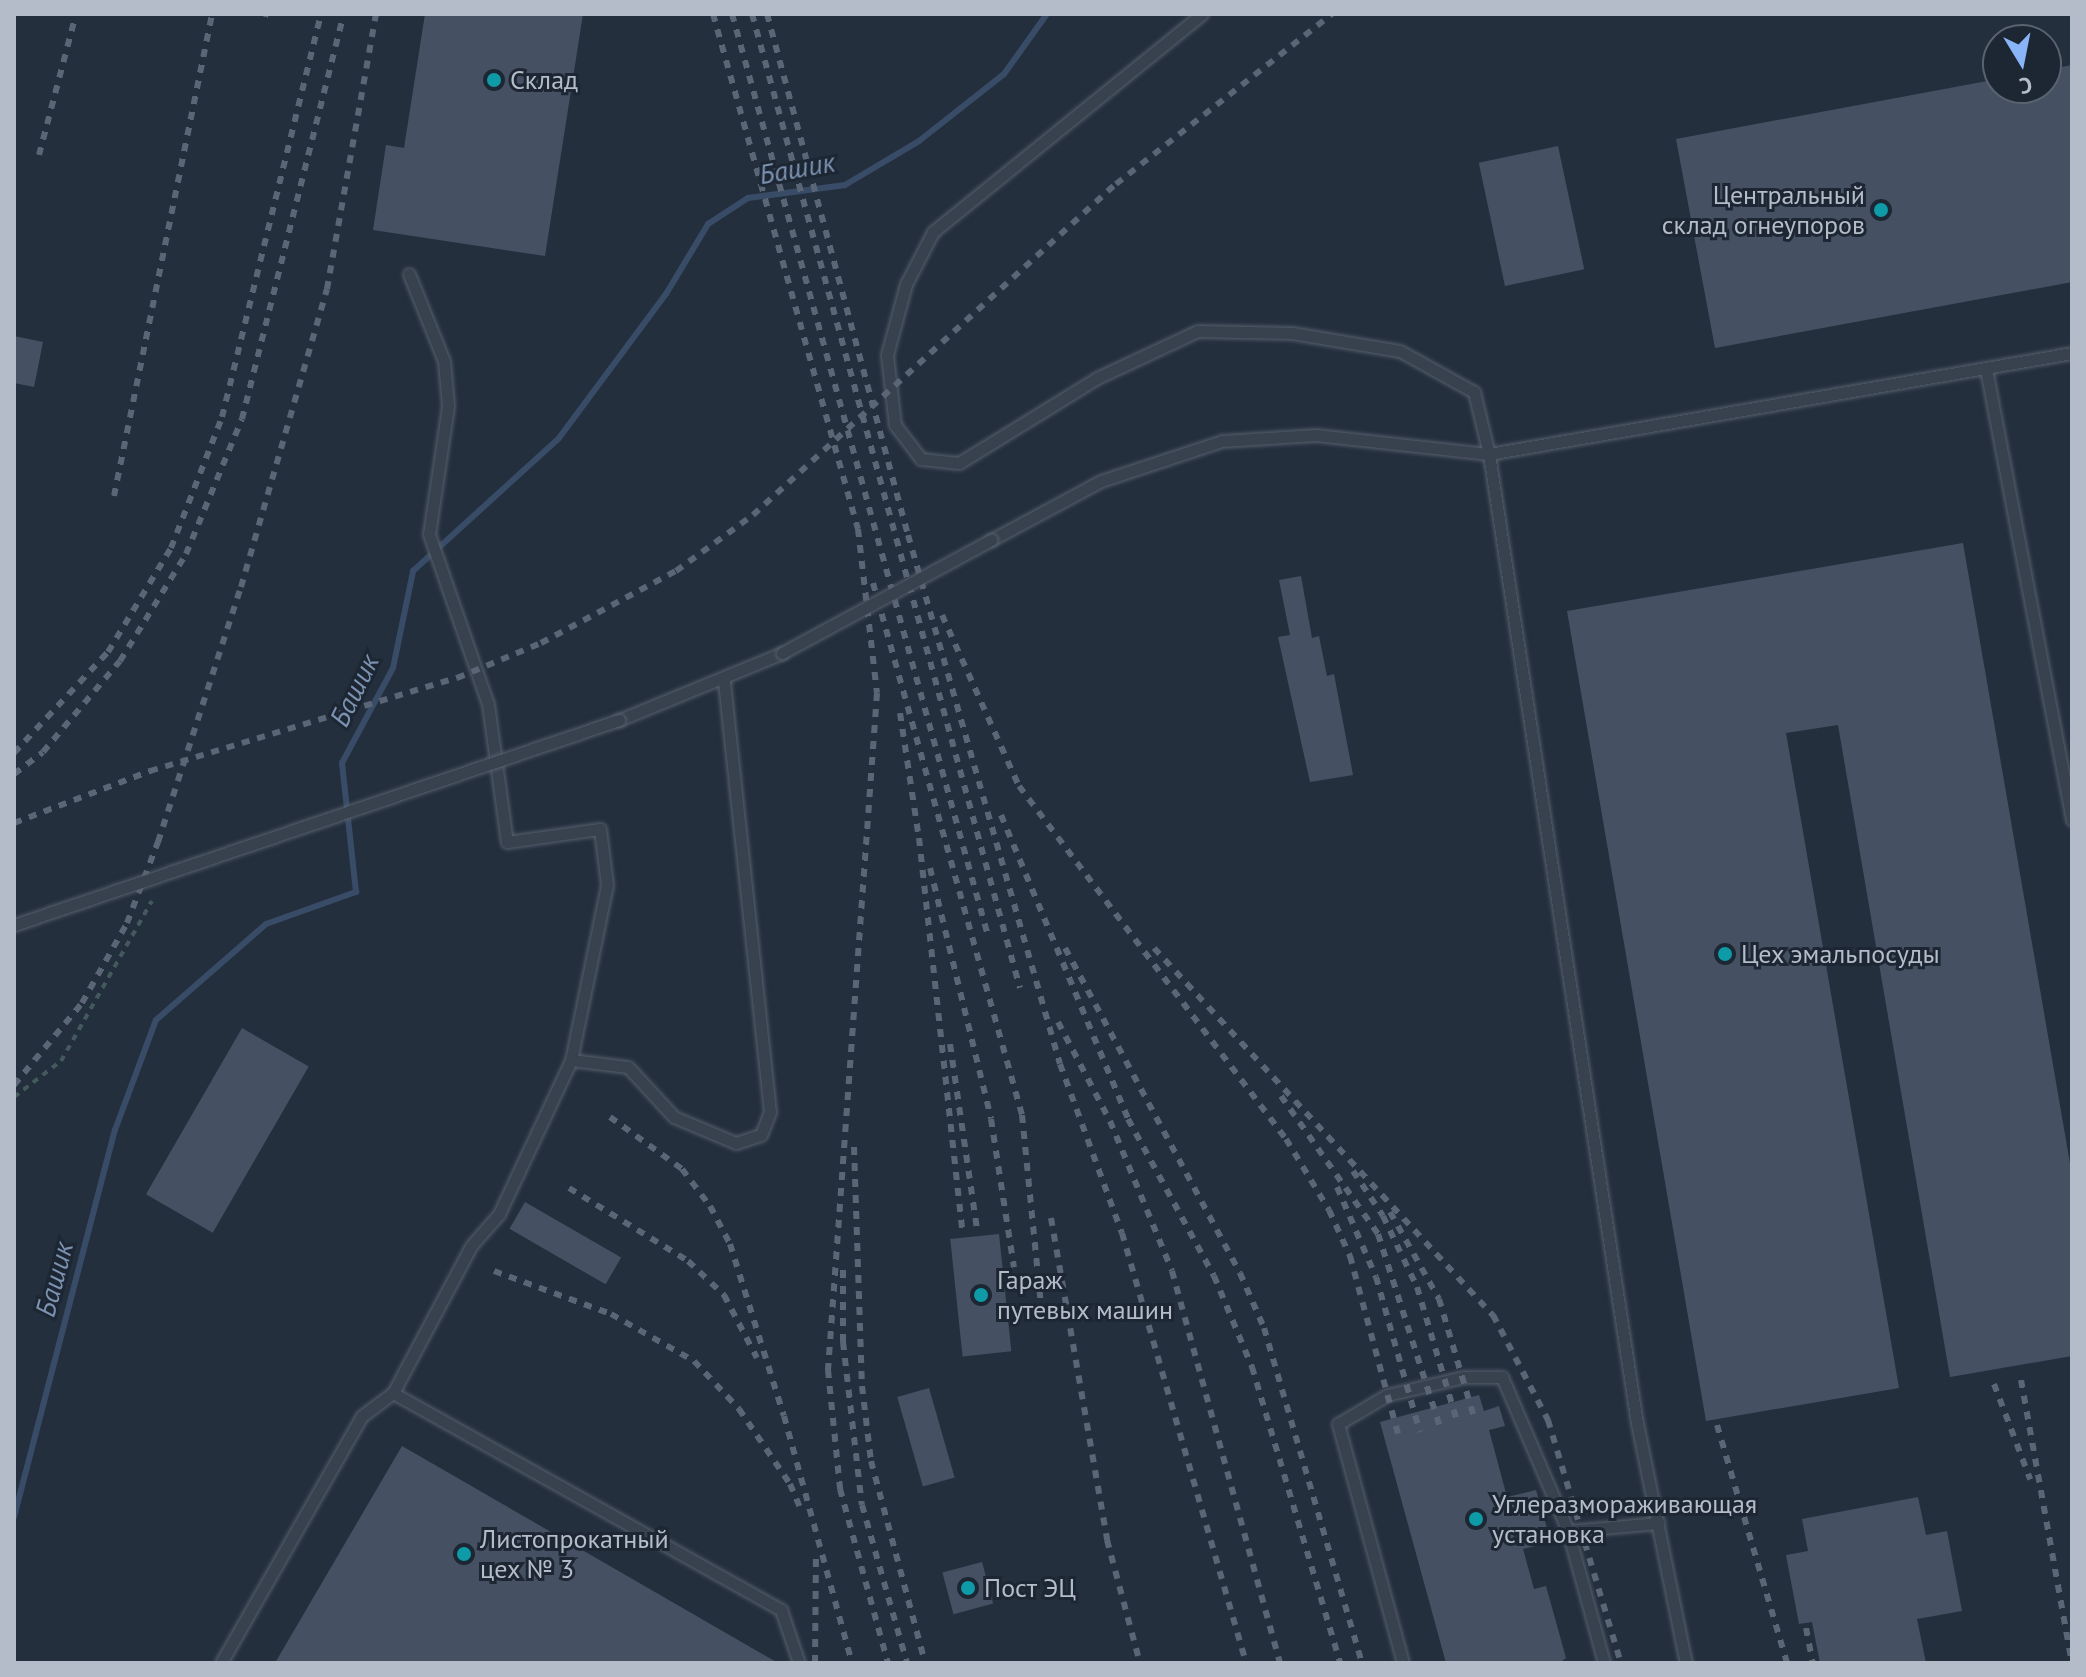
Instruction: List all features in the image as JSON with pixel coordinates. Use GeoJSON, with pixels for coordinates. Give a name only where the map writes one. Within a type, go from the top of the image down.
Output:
{"type":"FeatureCollection","features":[{"type":"Feature","properties":{"kind":"lane"},"geometry":{"type":"LineString","coordinates":[[1202,14],[933,232],[906,284],[887,355],[895,425],[921,459],[959,463],[1097,378],[1198,331],[1292,333],[1400,351],[1474,392],[1489,454],[1615,1287],[1686,1663]]}},
{"type":"Feature","properties":{"kind":"lane"},"geometry":{"type":"LineString","coordinates":[[221,1663],[362,1416],[393,1393],[471,1246],[499,1214],[571,1060],[607,885],[600,829],[507,842],[488,704],[429,534],[448,406],[444,361],[409,274]]}},
{"type":"Feature","properties":{"kind":"lane"},"geometry":{"type":"LineString","coordinates":[[14,925],[619,720],[724,680],[782,653],[1101,481],[1222,441],[1316,435],[1489,454],[2072,353]]}},
{"type":"Feature","properties":{"kind":"lane"},"geometry":{"type":"LineString","coordinates":[[1986,369],[2072,820]]}},
{"type":"Feature","properties":{"kind":"lane"},"geometry":{"type":"LineString","coordinates":[[571,1060],[628,1067],[674,1117],[736,1143],[761,1135],[770,1112],[724,680]]}},
{"type":"Feature","properties":{"kind":"lane"},"geometry":{"type":"LineString","coordinates":[[1403,1663],[1338,1424],[1387,1395],[1463,1377],[1502,1377],[1568,1531],[1604,1663]]}},
{"type":"Feature","properties":{"kind":"lane"},"geometry":{"type":"LineString","coordinates":[[393,1393],[781,1610],[799,1663]]}},
{"type":"Feature","properties":{"kind":"lane"},"geometry":{"type":"LineString","coordinates":[[1568,1531],[1659,1523]]}},
{"type":"Feature","properties":{"kind":"path"},"geometry":{"type":"LineString","coordinates":[[14,1097],[61,1061],[152,901]]}},
{"type":"Feature","properties":{"kind":"building","name":"Склад"},"geometry":{"type":"Polygon","coordinates":[[[425,14],[583,14],[545,256],[373,230],[386,145],[404,148],[425,14]]]}},
{"type":"Feature","properties":{"kind":"building","name":"Центральный склад огнеупоров"},"geometry":{"type":"Polygon","coordinates":[[[2072,65],[2072,282],[1715,348],[1676,139],[1982,82],[1982,104],[2062,104],[2062,67],[2072,65]]]}},
{"type":"Feature","properties":{"kind":"building"},"geometry":{"type":"Polygon","coordinates":[[[1558,146],[1584,269],[1505,286],[1479,163],[1558,146]]]}},
{"type":"Feature","properties":{"kind":"building"},"geometry":{"type":"Polygon","coordinates":[[[14,336],[43,342],[34,387],[14,383],[14,336]]]}},
{"type":"Feature","properties":{"kind":"building","name":"Цех эмальпосуды"},"geometry":{"type":"Polygon","coordinates":[[[1963,543],[2072,1175],[2072,1356],[1950,1377],[1838,725],[1786,733],[1899,1388],[1706,1421],[1567,611],[1963,543]]]}},
{"type":"Feature","properties":{"kind":"building"},"geometry":{"type":"Polygon","coordinates":[[[1301,576],[1312,638],[1319,636],[1327,676],[1334,674],[1353,775],[1310,782],[1278,637],[1290,635],[1279,580],[1301,576]]]}},
{"type":"Feature","properties":{"kind":"building"},"geometry":{"type":"Polygon","coordinates":[[[242,1028],[309,1066],[213,1233],[146,1194],[242,1028]]]}},
{"type":"Feature","properties":{"kind":"building"},"geometry":{"type":"Polygon","coordinates":[[[525,1202],[621,1258],[606,1284],[509,1229],[525,1202]]]}},
{"type":"Feature","properties":{"kind":"building","name":"Гараж путевых машин"},"geometry":{"type":"Polygon","coordinates":[[[999,1234],[1011,1351],[963,1356],[950,1239],[999,1234]]]}},
{"type":"Feature","properties":{"kind":"building"},"geometry":{"type":"Polygon","coordinates":[[[929,1388],[955,1477],[923,1486],[897,1397],[929,1388]]]}},
{"type":"Feature","properties":{"kind":"building","name":"Углеразмораживающая установка"},"geometry":{"type":"Polygon","coordinates":[[[1479,1395],[1484,1411],[1499,1406],[1505,1426],[1489,1430],[1507,1497],[1536,1490],[1551,1542],[1523,1549],[1534,1589],[1546,1586],[1566,1658],[1559,1663],[1446,1663],[1380,1422],[1479,1395]]]}},
{"type":"Feature","properties":{"kind":"building","name":"Листопрокатный цех № 3"},"geometry":{"type":"Polygon","coordinates":[[[402,1446],[778,1663],[275,1663],[402,1446]]]}},
{"type":"Feature","properties":{"kind":"building"},"geometry":{"type":"Polygon","coordinates":[[[1918,1497],[1926,1535],[1947,1531],[1962,1611],[1917,1619],[1926,1663],[1820,1663],[1812,1622],[1799,1624],[1786,1555],[1808,1551],[1802,1519],[1918,1497]]]}},
{"type":"Feature","properties":{"kind":"building","name":"Поcт ЭЦ"},"geometry":{"type":"Polygon","coordinates":[[[982,1562],[993,1604],[954,1614],[942,1573],[982,1562]]]}},
{"type":"Feature","properties":{"kind":"waterway","name":"Башик"},"geometry":{"type":"LineString","coordinates":[[14,1517],[115,1130],[156,1020],[266,924],[356,892],[342,763],[393,668],[413,571],[559,438],[666,294],[708,224],[748,198],[845,185],[919,141],[1004,74],[1047,14]]}},
{"type":"Feature","properties":{"kind":"railway"},"geometry":{"type":"LineString","coordinates":[[39,155],[76,14]]}},
{"type":"Feature","properties":{"kind":"railway"},"geometry":{"type":"LineString","coordinates":[[114,496],[212,14]]}},
{"type":"Feature","properties":{"kind":"railway"},"geometry":{"type":"LineString","coordinates":[[14,753],[108,652],[171,548],[222,417],[321,14]]}},
{"type":"Feature","properties":{"kind":"railway"},"geometry":{"type":"LineString","coordinates":[[14,774],[43,752],[120,661],[186,554],[242,419],[344,14]]}},
{"type":"Feature","properties":{"kind":"railway"},"geometry":{"type":"LineString","coordinates":[[14,1085],[82,1003],[127,923],[158,842],[241,587],[327,289],[376,14]]}},
{"type":"Feature","properties":{"kind":"railway"},"geometry":{"type":"LineString","coordinates":[[713,14],[858,529],[877,693],[828,1370],[840,1489],[888,1663]]}},
{"type":"Feature","properties":{"kind":"railway"},"geometry":{"type":"LineString","coordinates":[[732,14],[987,932]]}},
{"type":"Feature","properties":{"kind":"railway"},"geometry":{"type":"LineString","coordinates":[[752,14],[1020,988]]}},
{"type":"Feature","properties":{"kind":"railway"},"geometry":{"type":"LineString","coordinates":[[767,14],[908,535],[1060,1064],[1122,1233],[1246,1663]]}},
{"type":"Feature","properties":{"kind":"railway"},"geometry":{"type":"LineString","coordinates":[[14,823],[150,771],[457,678],[541,643],[676,571],[753,515],[1116,184],[1332,14]]}},
{"type":"Feature","properties":{"kind":"railway"},"geometry":{"type":"LineString","coordinates":[[873,583],[1022,1115],[1041,1305]]}},
{"type":"Feature","properties":{"kind":"railway"},"geometry":{"type":"LineString","coordinates":[[942,615],[1019,786],[1286,1139],[1329,1210],[1350,1256],[1399,1438]]}},
{"type":"Feature","properties":{"kind":"railway"},"geometry":{"type":"LineString","coordinates":[[900,713],[919,838],[962,1230]]}},
{"type":"Feature","properties":{"kind":"railway"},"geometry":{"type":"LineString","coordinates":[[1001,815],[1128,1119],[1214,1276],[1252,1367],[1340,1663]]}},
{"type":"Feature","properties":{"kind":"railway"},"geometry":{"type":"LineString","coordinates":[[930,868],[991,1119],[1014,1267]]}},
{"type":"Feature","properties":{"kind":"railway"},"geometry":{"type":"LineString","coordinates":[[1065,948],[1240,1273],[1264,1328],[1362,1663]]}},
{"type":"Feature","properties":{"kind":"railway"},"geometry":{"type":"LineString","coordinates":[[1154,948],[1493,1315],[1548,1420],[1621,1663]]}},
{"type":"Feature","properties":{"kind":"railway"},"geometry":{"type":"LineString","coordinates":[[1058,1022],[1110,1121],[1172,1271],[1280,1663]]}},
{"type":"Feature","properties":{"kind":"railway"},"geometry":{"type":"LineString","coordinates":[[950,1044],[977,1228]]}},
{"type":"Feature","properties":{"kind":"railway"},"geometry":{"type":"LineString","coordinates":[[1281,1096],[1378,1234],[1440,1427]]}},
{"type":"Feature","properties":{"kind":"railway"},"geometry":{"type":"LineString","coordinates":[[610,1117],[682,1169],[710,1206],[730,1244],[784,1416],[852,1663]]}},
{"type":"Feature","properties":{"kind":"railway"},"geometry":{"type":"LineString","coordinates":[[854,1147],[862,1386],[871,1461],[925,1663]]}},
{"type":"Feature","properties":{"kind":"railway"},"geometry":{"type":"LineString","coordinates":[[1353,1171],[1383,1216],[1417,1287],[1457,1421]]}},
{"type":"Feature","properties":{"kind":"railway"},"geometry":{"type":"LineString","coordinates":[[1337,1187],[1376,1277],[1420,1432]]}},
{"type":"Feature","properties":{"kind":"railway"},"geometry":{"type":"LineString","coordinates":[[569,1188],[688,1261],[724,1295],[757,1358]]}},
{"type":"Feature","properties":{"kind":"railway"},"geometry":{"type":"LineString","coordinates":[[1390,1212],[1439,1299],[1474,1417]]}},
{"type":"Feature","properties":{"kind":"railway"},"geometry":{"type":"LineString","coordinates":[[1051,1218],[1107,1540],[1140,1663]]}},
{"type":"Feature","properties":{"kind":"railway"},"geometry":{"type":"LineString","coordinates":[[843,1270],[843,1342],[862,1505],[907,1663]]}},
{"type":"Feature","properties":{"kind":"railway"},"geometry":{"type":"LineString","coordinates":[[494,1271],[611,1314],[694,1361],[739,1409],[790,1484],[800,1508]]}},
{"type":"Feature","properties":{"kind":"railway"},"geometry":{"type":"LineString","coordinates":[[2021,1380],[2072,1663]]}},
{"type":"Feature","properties":{"kind":"railway"},"geometry":{"type":"LineString","coordinates":[[1994,1384],[2030,1479]]}},
{"type":"Feature","properties":{"kind":"railway"},"geometry":{"type":"LineString","coordinates":[[1717,1425],[1787,1663]]}},
{"type":"Feature","properties":{"kind":"railway"},"geometry":{"type":"LineString","coordinates":[[815,1663],[816,1555]]}},
{"type":"Feature","properties":{"kind":"railway"},"geometry":{"type":"LineString","coordinates":[[1806,1628],[1813,1663]]}},
{"type":"Feature","properties":{"kind":"place","name":"Склад"},"geometry":{"type":"Point","coordinates":[494,80]}},
{"type":"Feature","properties":{"kind":"place","name":"Центральный склад огнеупоров"},"geometry":{"type":"Point","coordinates":[1881,210]}},
{"type":"Feature","properties":{"kind":"place","name":"Цех эмальпосуды"},"geometry":{"type":"Point","coordinates":[1725,954]}},
{"type":"Feature","properties":{"kind":"place","name":"Гараж путевых машин"},"geometry":{"type":"Point","coordinates":[981,1295]}},
{"type":"Feature","properties":{"kind":"place","name":"Углеразмораживающая установка"},"geometry":{"type":"Point","coordinates":[1476,1519]}},
{"type":"Feature","properties":{"kind":"place","name":"Листопрокатный цех № 3"},"geometry":{"type":"Point","coordinates":[464,1554]}},
{"type":"Feature","properties":{"kind":"place","name":"Поcт ЭЦ"},"geometry":{"type":"Point","coordinates":[968,1588]}}]}
